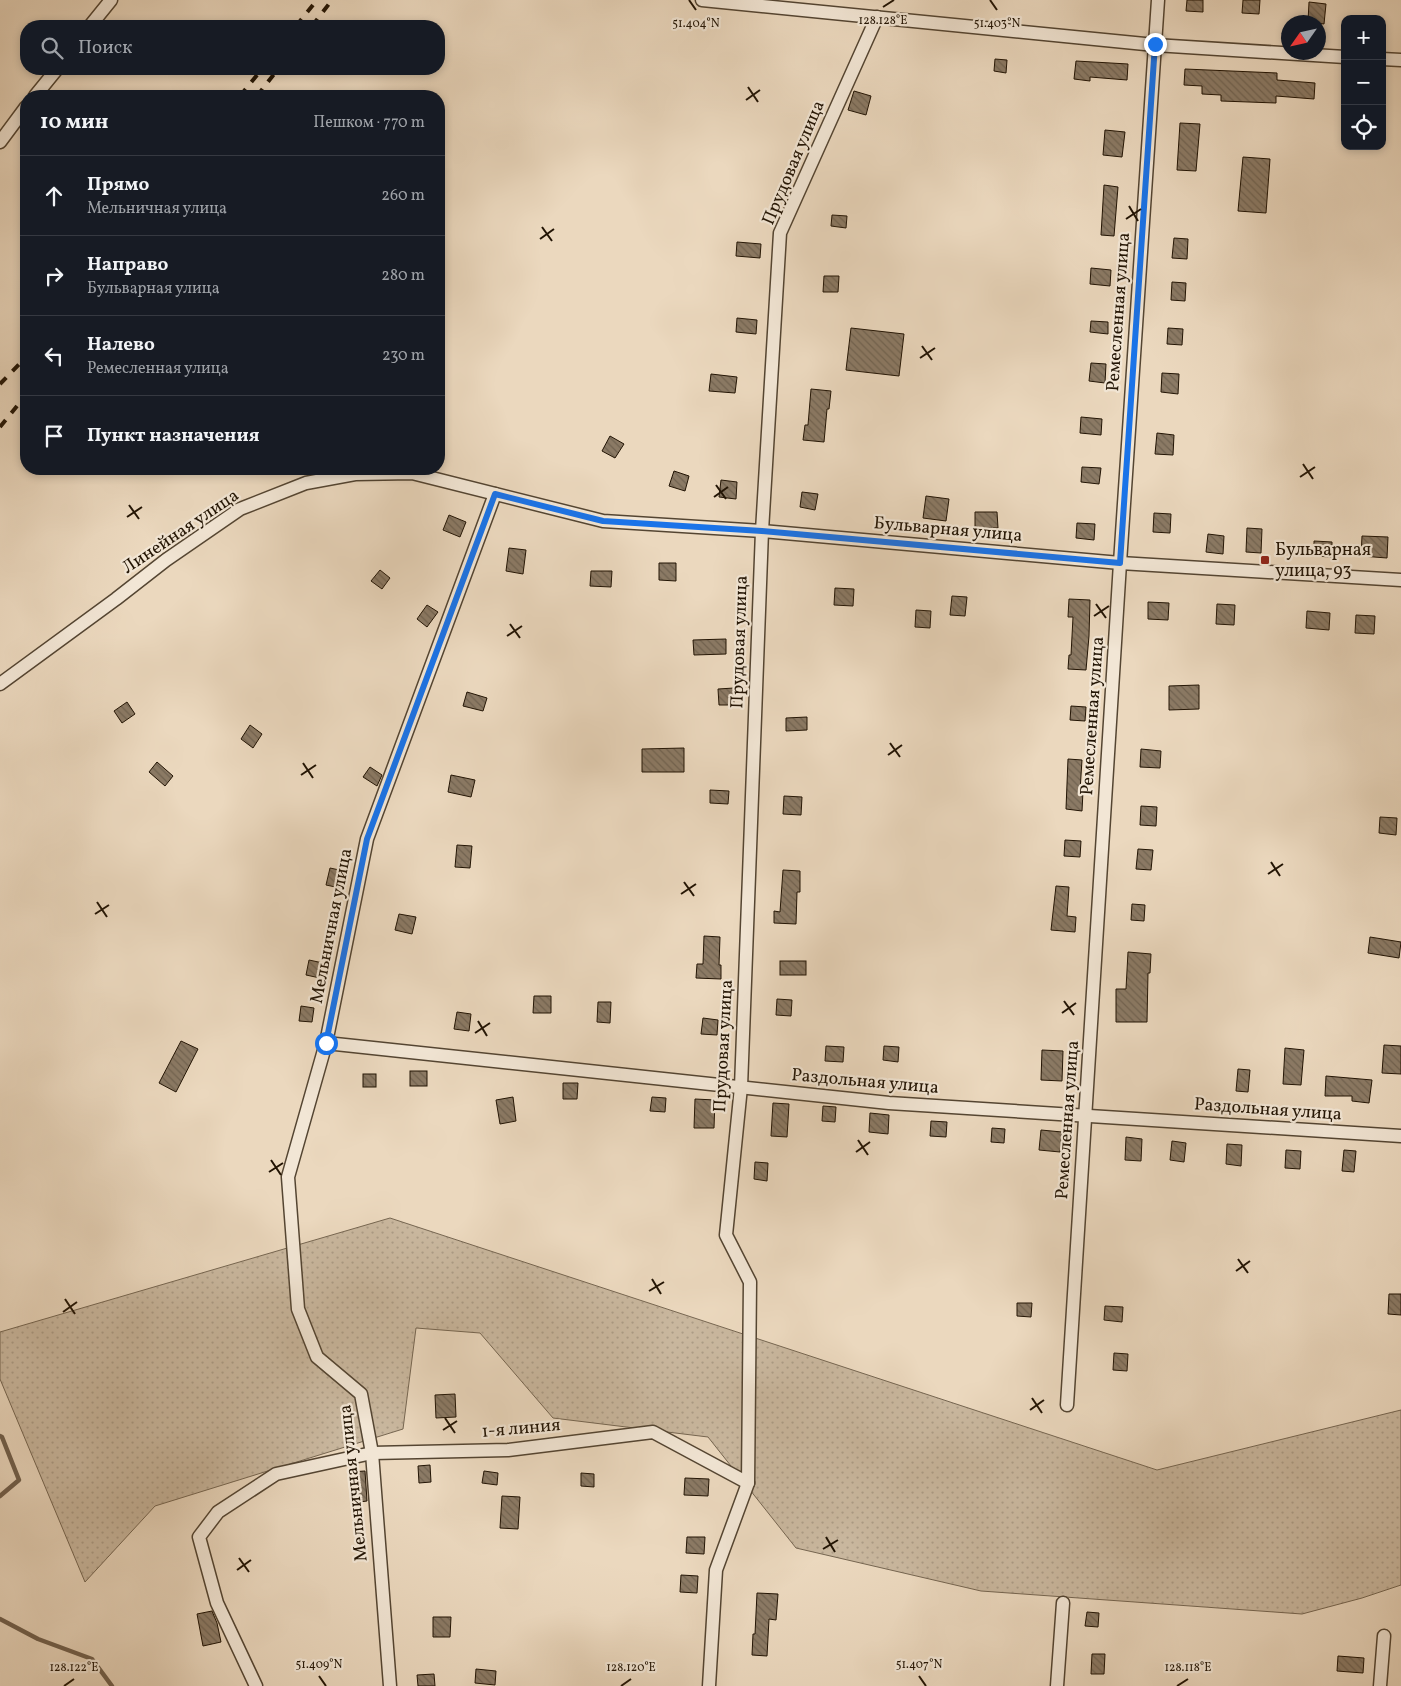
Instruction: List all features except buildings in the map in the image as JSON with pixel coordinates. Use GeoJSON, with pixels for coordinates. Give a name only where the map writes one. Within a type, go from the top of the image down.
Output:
{"type":"FeatureCollection","features":[{"type":"Feature","properties":{"kind":"street"},"geometry":{"type":"LineString","coordinates":[[95,20],[111,0]]}},
{"type":"Feature","properties":{"kind":"street"},"geometry":{"type":"LineString","coordinates":[[702,0],[1155,44],[1341,57]]}},
{"type":"Feature","properties":{"kind":"street","name":"Ремесленная улица"},"geometry":{"type":"LineString","coordinates":[[1067,1405],[1120,563],[1158,0]]}},
{"type":"Feature","properties":{"kind":"street","name":"Прудовая улица"},"geometry":{"type":"LineString","coordinates":[[748,1483],[750,1282],[726,1235],[740,1087],[762,531],[780,233],[877,17]]}},
{"type":"Feature","properties":{"kind":"street"},"geometry":{"type":"LineString","coordinates":[[1386,59],[1401,60]]}},
{"type":"Feature","properties":{"kind":"street"},"geometry":{"type":"LineString","coordinates":[[40,90],[52,75]]}},
{"type":"Feature","properties":{"kind":"street"},"geometry":{"type":"LineString","coordinates":[[0,142],[20,115]]}},
{"type":"Feature","properties":{"kind":"street","name":"Линейная улица"},"geometry":{"type":"LineString","coordinates":[[0,684],[166,560],[240,509],[306,483],[350,475]]}},
{"type":"Feature","properties":{"kind":"street","name":"Линейная улица"},"geometry":{"type":"LineString","coordinates":[[420,475],[495,494]]}},
{"type":"Feature","properties":{"kind":"street","name":"Бульварная улица"},"geometry":{"type":"LineString","coordinates":[[495,494],[603,521],[762,531],[1120,563],[1401,580]]}},
{"type":"Feature","properties":{"kind":"street","name":"Мельничная улица"},"geometry":{"type":"LineString","coordinates":[[390,1686],[372,1453],[361,1394],[317,1357],[298,1309],[288,1177],[326,1043],[367,839],[495,494]]}},
{"type":"Feature","properties":{"kind":"street","name":"Раздольная улица"},"geometry":{"type":"LineString","coordinates":[[326,1043],[889,1103],[1401,1136]]}},
{"type":"Feature","properties":{"kind":"street","name":"1-я линия"},"geometry":{"type":"LineString","coordinates":[[256,1686],[217,1604],[199,1537],[218,1512],[276,1474],[372,1453],[508,1450],[653,1432],[748,1483]]}},
{"type":"Feature","properties":{"kind":"street"},"geometry":{"type":"LineString","coordinates":[[709,1686],[716,1570],[748,1483]]}},
{"type":"Feature","properties":{"kind":"street"},"geometry":{"type":"LineString","coordinates":[[1057,1686],[1063,1603]]}},
{"type":"Feature","properties":{"kind":"street"},"geometry":{"type":"LineString","coordinates":[[1380,1686],[1384,1636]]}},
{"type":"Feature","properties":{"kind":"shaded area"},"geometry":{"type":"Polygon","coordinates":[[[390,1218],[1157,1470],[1401,1410],[1401,1585],[1362,1598],[1302,1614],[981,1591],[796,1548],[708,1437],[553,1418],[480,1333],[416,1328],[403,1429],[155,1506],[85,1582],[0,1379],[0,1332],[390,1218]]]}},
{"type":"Feature","properties":{"kind":"waterway"},"geometry":{"type":"LineString","coordinates":[[0,1436],[19,1480],[0,1496]]}},
{"type":"Feature","properties":{"kind":"waterway"},"geometry":{"type":"LineString","coordinates":[[0,1619],[38,1639],[92,1659],[112,1686]]}},
{"type":"Feature","properties":{"kind":"railway"},"geometry":{"type":"LineString","coordinates":[[301,20],[317,0]]}},
{"type":"Feature","properties":{"kind":"railway"},"geometry":{"type":"LineString","coordinates":[[317,20],[332,0]]}},
{"type":"Feature","properties":{"kind":"railway"},"geometry":{"type":"LineString","coordinates":[[245,90],[257,75]]}},
{"type":"Feature","properties":{"kind":"railway"},"geometry":{"type":"LineString","coordinates":[[262,90],[273,75]]}},
{"type":"Feature","properties":{"kind":"railway"},"geometry":{"type":"LineString","coordinates":[[0,384],[20,363]]}},
{"type":"Feature","properties":{"kind":"railway"},"geometry":{"type":"LineString","coordinates":[[0,427],[20,402]]}},
{"type":"Feature","properties":{"kind":"place","name":"Бульварная улица, 93"},"geometry":{"type":"Point","coordinates":[1265,560]}},
{"type":"Feature","properties":{"kind":"route"},"geometry":{"type":"LineString","coordinates":[[326,1043],[367,839],[495,494],[603,521],[762,531],[1120,563],[1155,44]]}}]}
